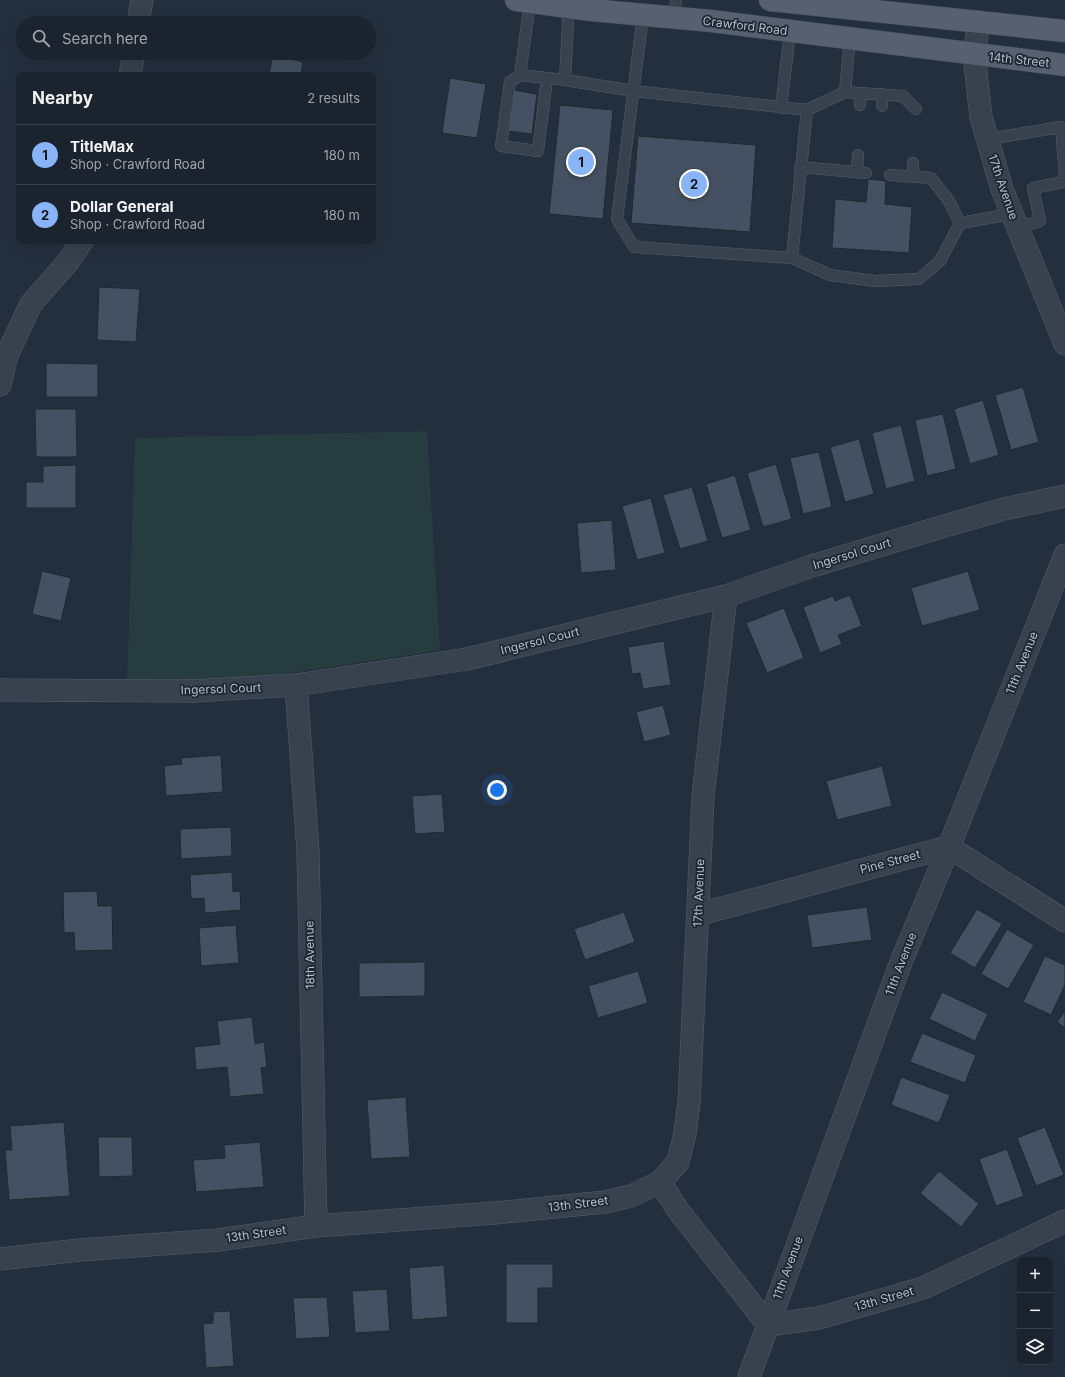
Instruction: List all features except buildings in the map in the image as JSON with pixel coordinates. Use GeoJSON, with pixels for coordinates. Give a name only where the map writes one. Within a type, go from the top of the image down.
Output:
{"type":"FeatureCollection","features":[{"type":"Feature","properties":{"kind":"main road"},"geometry":{"type":"LineString","coordinates":[[770,0],[1065,31]]}},
{"type":"Feature","properties":{"kind":"main road","name":"Crawford Road"},"geometry":{"type":"LineString","coordinates":[[523,1],[568,4],[643,15],[675,9],[790,32],[850,38],[974,55]]}},
{"type":"Feature","properties":{"kind":"main road","name":"14th Street"},"geometry":{"type":"LineString","coordinates":[[974,55],[1065,65]]}},
{"type":"Feature","properties":{"kind":"street"},"geometry":{"type":"LineString","coordinates":[[139,16],[142,0]]}},
{"type":"Feature","properties":{"kind":"street","name":"17th Avenue"},"geometry":{"type":"LineString","coordinates":[[979,22],[974,55],[981,118],[1002,189],[1065,344]]}},
{"type":"Feature","properties":{"kind":"street"},"geometry":{"type":"LineString","coordinates":[[131,72],[133,60]]}},
{"type":"Feature","properties":{"kind":"street"},"geometry":{"type":"LineString","coordinates":[[0,385],[7,355],[31,304],[67,262],[80,244]]}},
{"type":"Feature","properties":{"kind":"street","name":"Ingersol Court"},"geometry":{"type":"LineString","coordinates":[[0,690],[194,691],[296,685],[467,659],[726,596],[812,566],[1004,508],[1065,496]]}},
{"type":"Feature","properties":{"kind":"street","name":"11th Avenue"},"geometry":{"type":"LineString","coordinates":[[749,1377],[901,962],[949,847],[1065,555]]}},
{"type":"Feature","properties":{"kind":"street","name":"17th Avenue"},"geometry":{"type":"LineString","coordinates":[[660,1182],[678,1162],[685,1133],[689,1102],[699,914],[703,796],[726,596]]}},
{"type":"Feature","properties":{"kind":"street","name":"18th Avenue"},"geometry":{"type":"LineString","coordinates":[[296,685],[308,851],[316,1226]]}},
{"type":"Feature","properties":{"kind":"street"},"geometry":{"type":"LineString","coordinates":[[949,847],[1065,921]]}},
{"type":"Feature","properties":{"kind":"street","name":"Pine Street"},"geometry":{"type":"LineString","coordinates":[[699,914],[796,890],[874,866],[949,847]]}},
{"type":"Feature","properties":{"kind":"street"},"geometry":{"type":"LineString","coordinates":[[660,1182],[678,1210],[768,1325]]}},
{"type":"Feature","properties":{"kind":"street","name":"13th Street"},"geometry":{"type":"LineString","coordinates":[[0,1259],[80,1250],[218,1240],[316,1226],[495,1213],[605,1202],[631,1196],[660,1182]]}},
{"type":"Feature","properties":{"kind":"street","name":"13th Street"},"geometry":{"type":"LineString","coordinates":[[768,1325],[820,1318],[923,1288],[1065,1221]]}},
{"type":"Feature","properties":{"kind":"lane"},"geometry":{"type":"LineString","coordinates":[[520,75],[523,1]]}},
{"type":"Feature","properties":{"kind":"lane"},"geometry":{"type":"LineString","coordinates":[[565,80],[568,4]]}},
{"type":"Feature","properties":{"kind":"lane"},"geometry":{"type":"LineString","coordinates":[[643,15],[617,219],[634,247],[792,258],[830,275],[876,281],[918,279],[940,261],[960,223]]}},
{"type":"Feature","properties":{"kind":"lane"},"geometry":{"type":"LineString","coordinates":[[781,108],[790,32]]}},
{"type":"Feature","properties":{"kind":"lane"},"geometry":{"type":"LineString","coordinates":[[846,92],[850,38]]}},
{"type":"Feature","properties":{"kind":"lane"},"geometry":{"type":"LineString","coordinates":[[547,78],[538,152],[501,146],[510,82],[520,75],[547,78],[565,80],[634,91],[807,110],[846,92],[882,94],[903,96],[916,109]]}},
{"type":"Feature","properties":{"kind":"lane"},"geometry":{"type":"LineString","coordinates":[[860,105],[861,93]]}},
{"type":"Feature","properties":{"kind":"lane"},"geometry":{"type":"LineString","coordinates":[[882,94],[882,106]]}},
{"type":"Feature","properties":{"kind":"lane"},"geometry":{"type":"LineString","coordinates":[[792,258],[800,167],[807,110]]}},
{"type":"Feature","properties":{"kind":"lane"},"geometry":{"type":"LineString","coordinates":[[988,139],[1061,127],[1065,176]]}},
{"type":"Feature","properties":{"kind":"lane"},"geometry":{"type":"LineString","coordinates":[[800,167],[861,172],[858,155]]}},
{"type":"Feature","properties":{"kind":"lane"},"geometry":{"type":"LineString","coordinates":[[913,176],[914,163]]}},
{"type":"Feature","properties":{"kind":"lane"},"geometry":{"type":"LineString","coordinates":[[890,175],[931,178],[948,201],[960,223]]}},
{"type":"Feature","properties":{"kind":"lane"},"geometry":{"type":"LineString","coordinates":[[960,223],[1040,221],[1033,188],[1065,182]]}},
{"type":"Feature","properties":{"kind":"green space"},"geometry":{"type":"Polygon","coordinates":[[[427,431],[440,650],[291,673],[202,682],[127,684],[135,438],[427,431]]]}},
{"type":"Feature","properties":{"kind":"place","name":"TitleMax"},"geometry":{"type":"Point","coordinates":[581,162]}},
{"type":"Feature","properties":{"kind":"place","name":"Dollar General"},"geometry":{"type":"Point","coordinates":[694,184]}}]}
